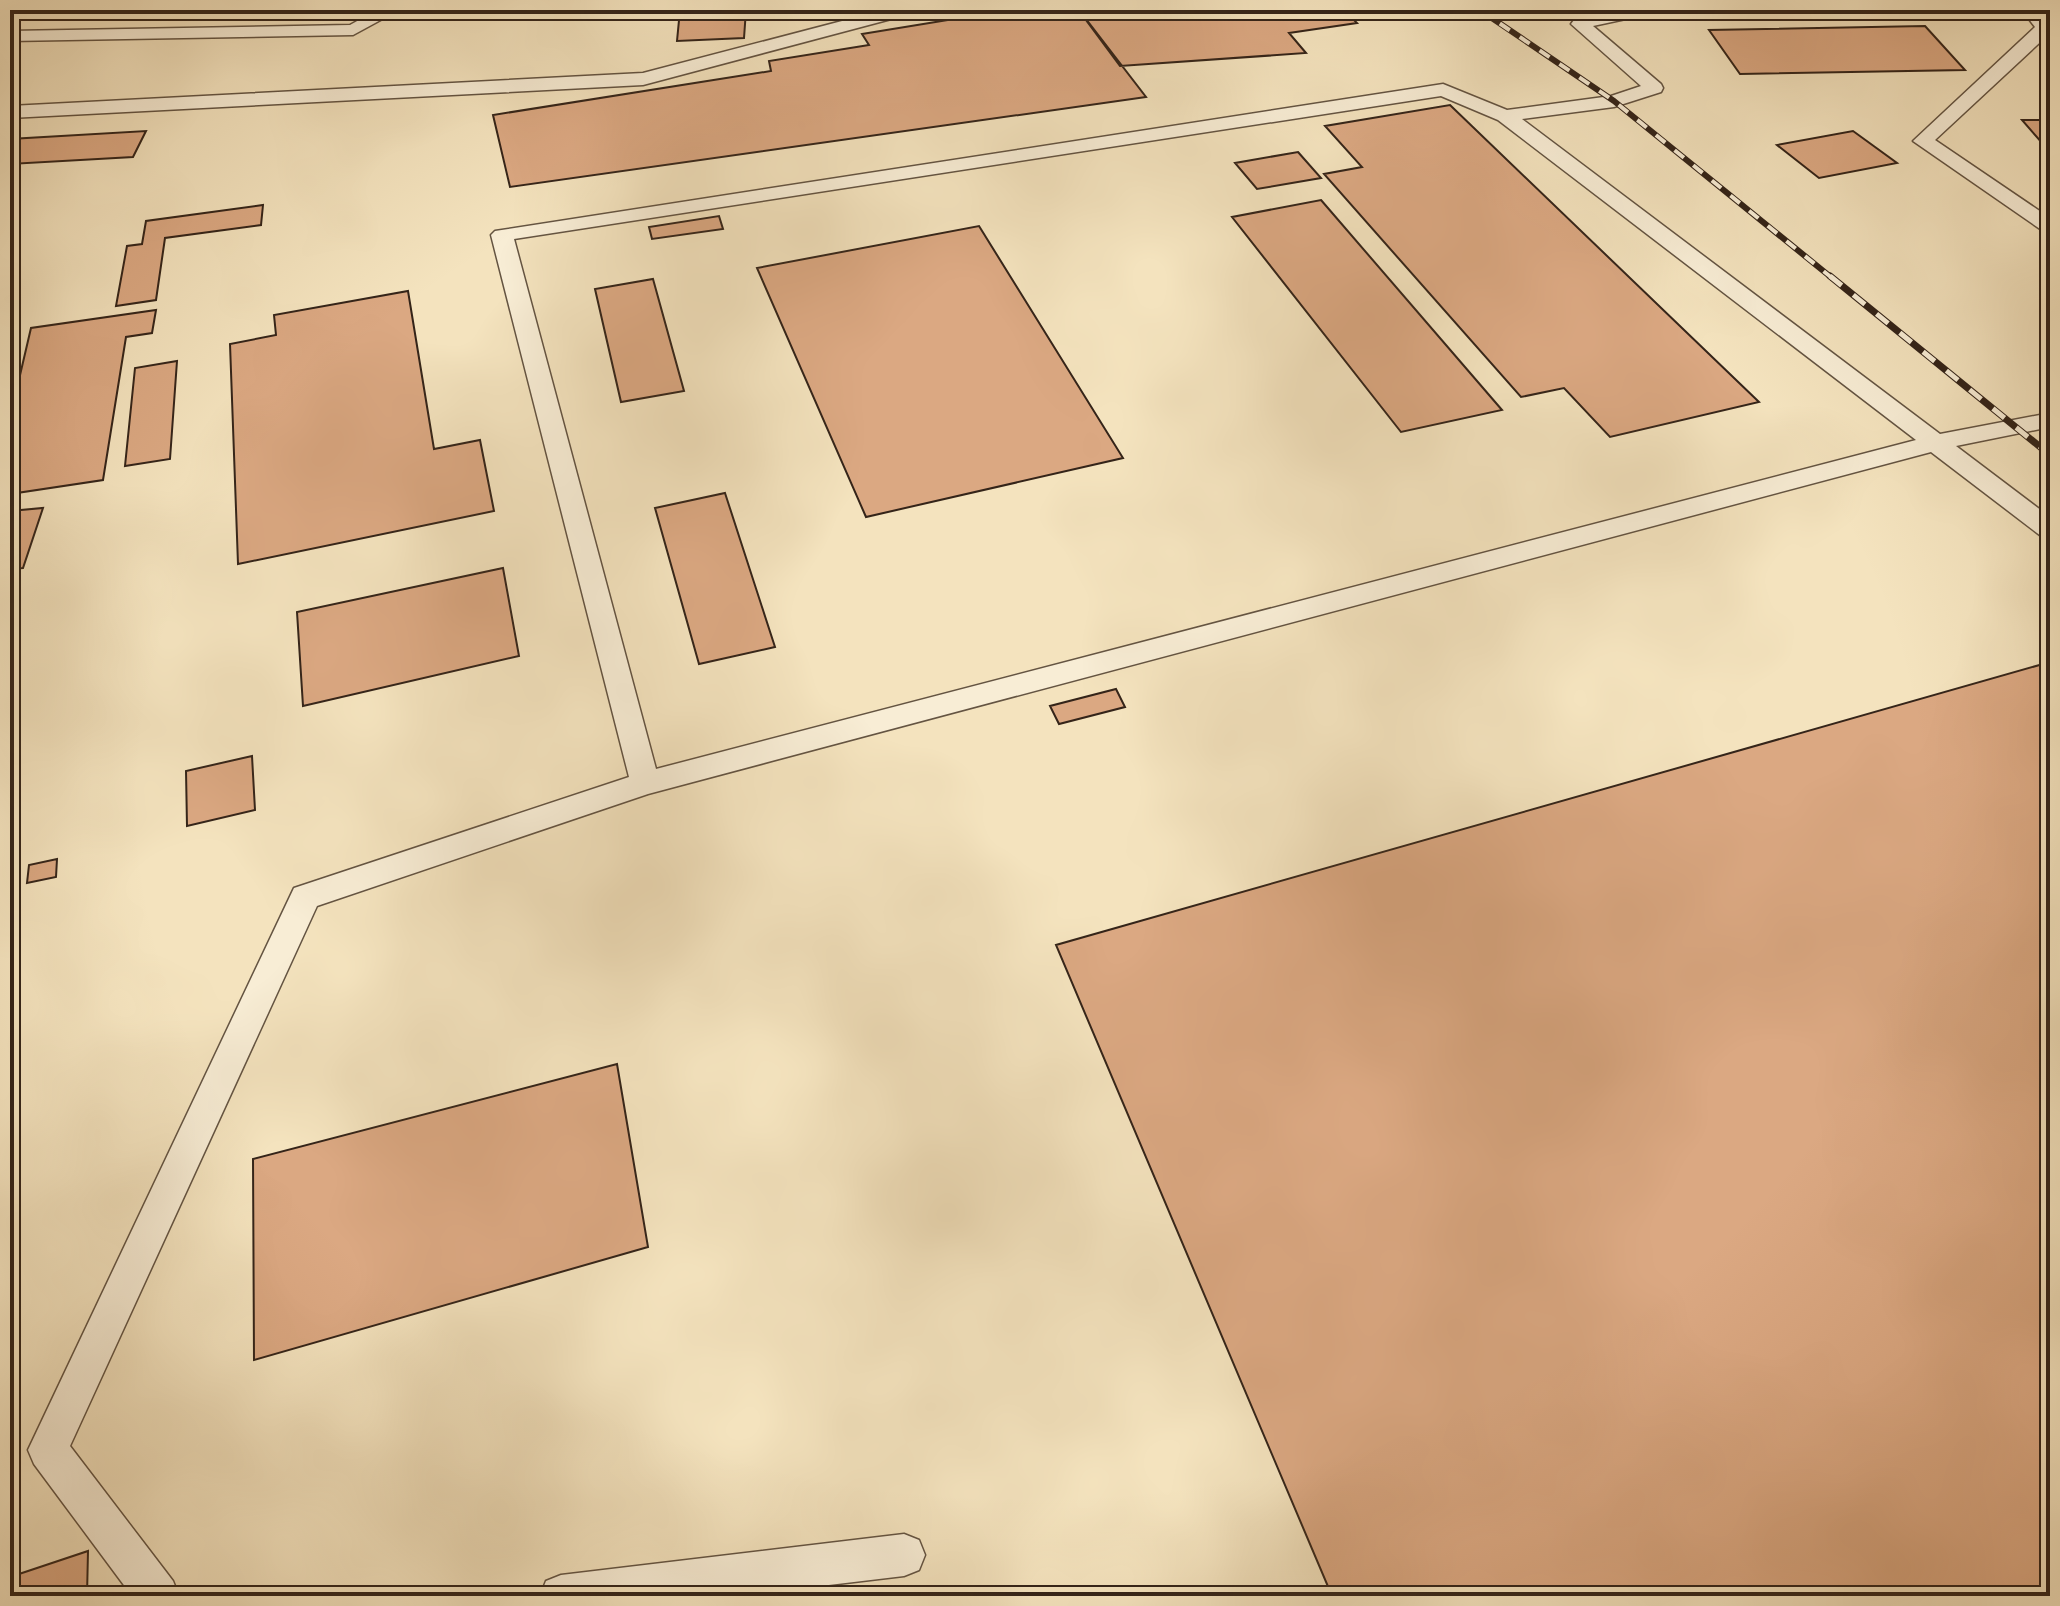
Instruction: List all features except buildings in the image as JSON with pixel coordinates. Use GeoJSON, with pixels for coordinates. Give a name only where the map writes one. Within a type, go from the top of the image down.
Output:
{"type":"FeatureCollection","features":[{"type":"Feature","properties":{"kind":"lane"},"geometry":{"type":"LineString","coordinates":[[10,36],[353,30],[390,10]]}},
{"type":"Feature","properties":{"kind":"lane"},"geometry":{"type":"LineString","coordinates":[[10,112],[643,79],[904,10]]}},
{"type":"Feature","properties":{"kind":"lane"},"geometry":{"type":"LineString","coordinates":[[1505,116],[1614,101],[1654,88],[1580,24],[1643,10]]}},
{"type":"Feature","properties":{"kind":"lane"},"geometry":{"type":"LineString","coordinates":[[2031,10],[2045,28],[1923,141],[2050,227]]}},
{"type":"Feature","properties":{"kind":"lane"},"geometry":{"type":"LineString","coordinates":[[645,783],[502,235],[1443,90],[1505,116],[2050,530]]}},
{"type":"Feature","properties":{"kind":"lane"},"geometry":{"type":"LineString","coordinates":[[158,1596],[48,1450],[305,897],[645,783],[1935,443],[2050,420]]}},
{"type":"Feature","properties":{"kind":"lane"},"geometry":{"type":"LineString","coordinates":[[561,1596],[904,1555]]}},
{"type":"Feature","properties":{"kind":"railway"},"geometry":{"type":"LineString","coordinates":[[1480,10],[1614,101],[1832,278]]}},
{"type":"Feature","properties":{"kind":"railway"},"geometry":{"type":"LineString","coordinates":[[1830,276],[2050,455]]}}]}
